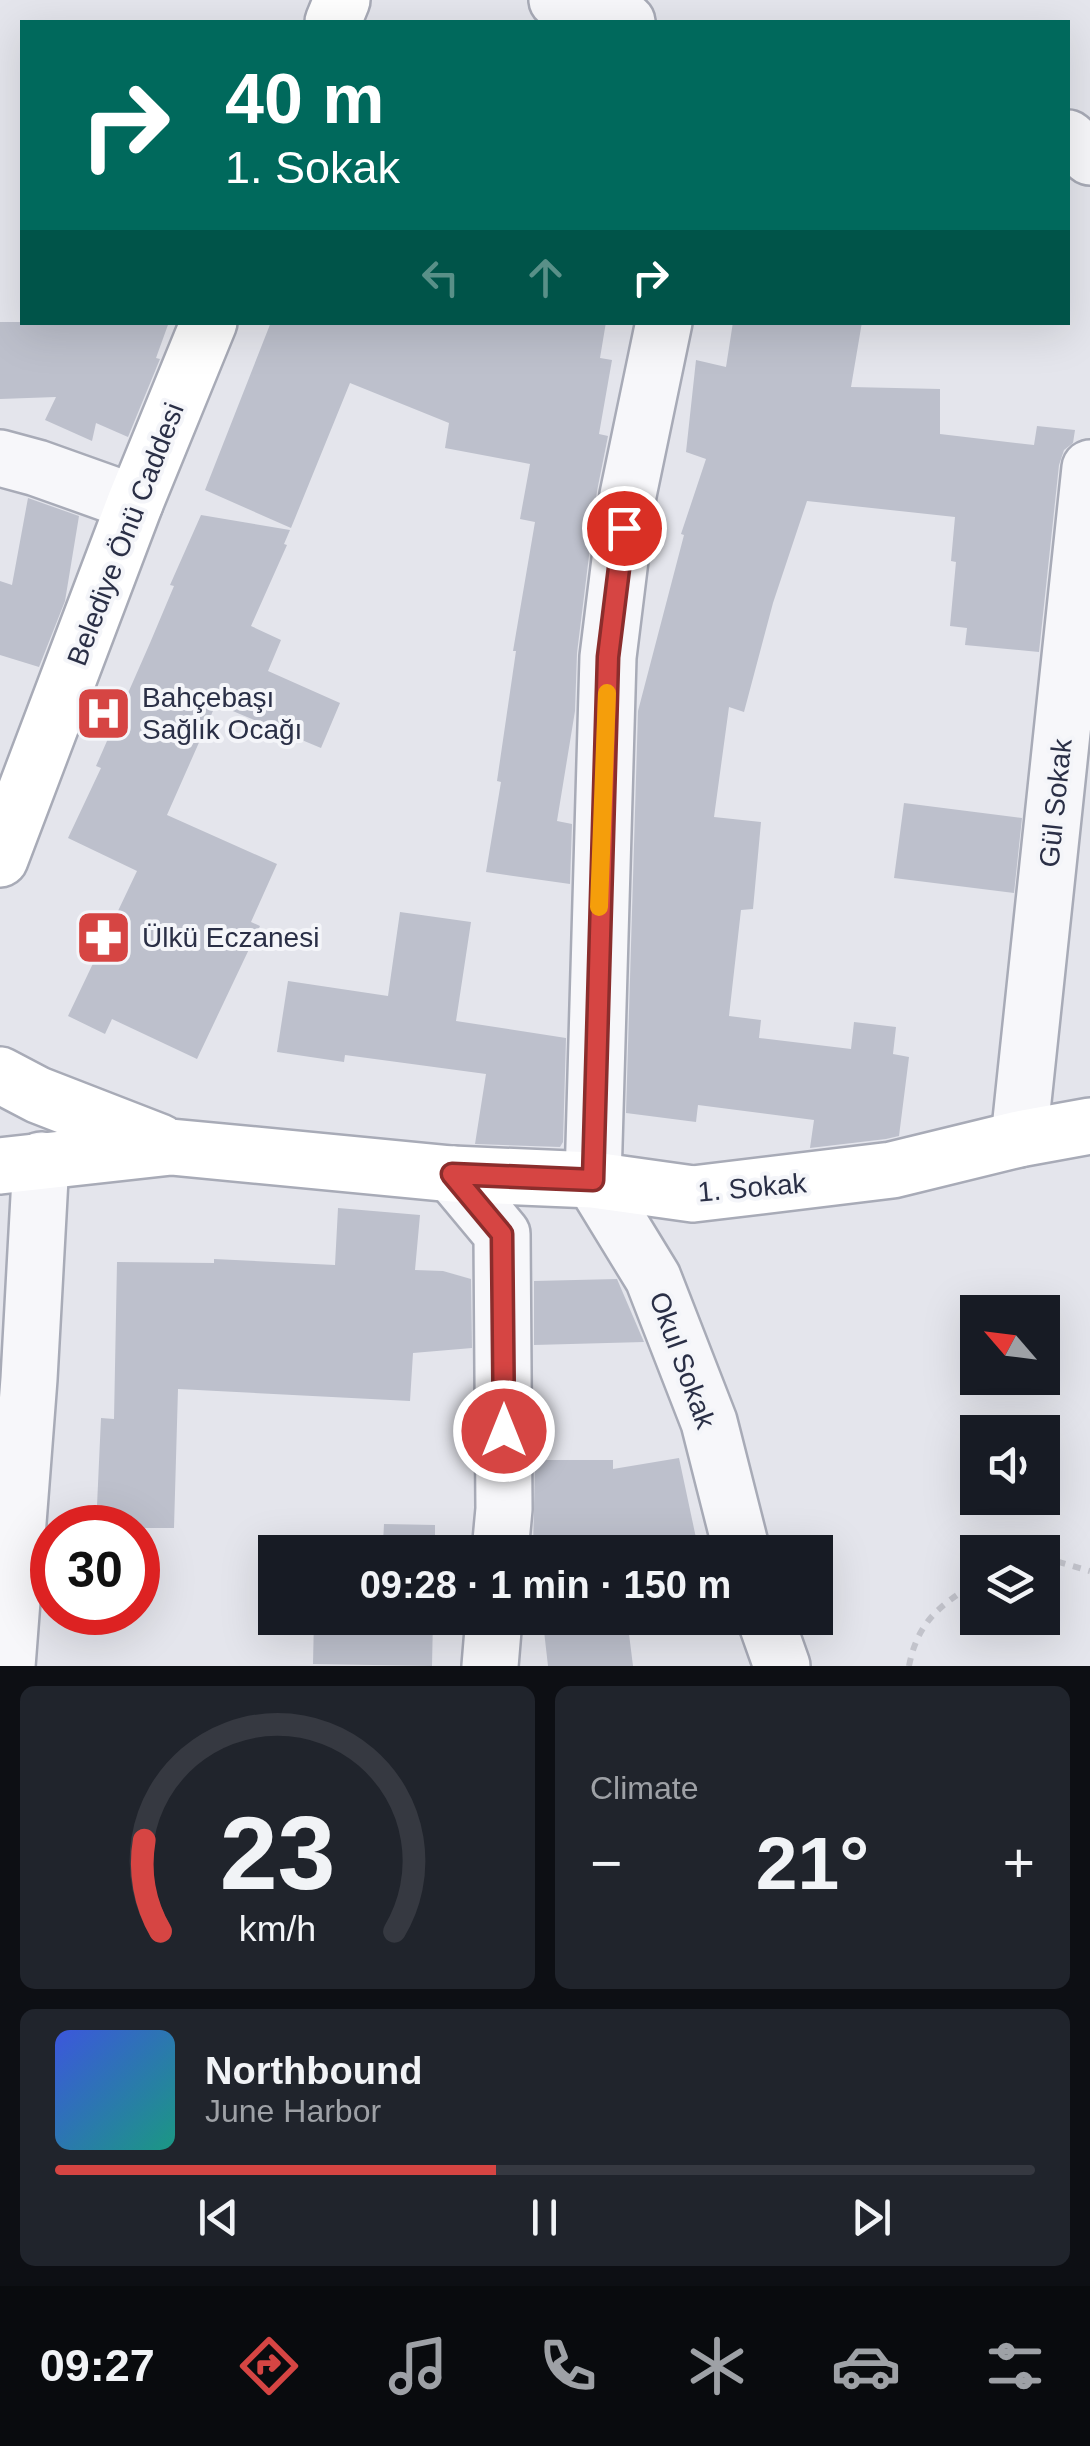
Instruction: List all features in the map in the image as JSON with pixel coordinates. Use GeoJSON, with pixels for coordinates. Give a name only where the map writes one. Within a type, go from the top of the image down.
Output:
{"type":"FeatureCollection","features":[{"type":"Feature","properties":{"kind":"street"},"geometry":{"type":"LineString","coordinates":[[556,0],[621,20]]}},
{"type":"Feature","properties":{"kind":"street"},"geometry":{"type":"LineString","coordinates":[[1070,140],[1090,156]]}},
{"type":"Feature","properties":{"kind":"street","name":"Belediye Önü Caddesi"},"geometry":{"type":"LineString","coordinates":[[0,859],[135,503],[208,325]]}},
{"type":"Feature","properties":{"kind":"street"},"geometry":{"type":"LineString","coordinates":[[593,1180],[608,657],[628,495],[663,325]]}},
{"type":"Feature","properties":{"kind":"street"},"geometry":{"type":"LineString","coordinates":[[0,458],[135,503]]}},
{"type":"Feature","properties":{"kind":"street","name":"Gül Sokak"},"geometry":{"type":"LineString","coordinates":[[1019,1139],[1090,468]]}},
{"type":"Feature","properties":{"kind":"street"},"geometry":{"type":"LineString","coordinates":[[0,1075],[38,1095],[171,1146]]}},
{"type":"Feature","properties":{"kind":"street","name":"1. Sokak"},"geometry":{"type":"LineString","coordinates":[[171,1146],[452,1174],[593,1180],[693,1194],[892,1170],[1090,1126]]}},
{"type":"Feature","properties":{"kind":"street"},"geometry":{"type":"LineString","coordinates":[[7,1666],[21,1162],[171,1146]]}},
{"type":"Feature","properties":{"kind":"street"},"geometry":{"type":"LineString","coordinates":[[452,1174],[502,1234],[502,1535]]}},
{"type":"Feature","properties":{"kind":"street","name":"Okul Sokak"},"geometry":{"type":"LineString","coordinates":[[593,1180],[653,1278],[708,1422],[738,1535]]}},
{"type":"Feature","properties":{"kind":"street"},"geometry":{"type":"LineString","coordinates":[[490,1666],[493,1635]]}},
{"type":"Feature","properties":{"kind":"street"},"geometry":{"type":"LineString","coordinates":[[771,1635],[782,1666]]}},
{"type":"Feature","properties":{"kind":"path"},"geometry":{"type":"LineString","coordinates":[[1060,1562],[1090,1570]]}},
{"type":"Feature","properties":{"kind":"path"},"geometry":{"type":"LineString","coordinates":[[909,1666],[912,1648],[937,1608],[960,1593]]}},
{"type":"Feature","properties":{"kind":"building"},"geometry":{"type":"Polygon","coordinates":[[[0,322],[168,325],[156,358],[160,359],[128,437],[96,423],[92,441],[45,420],[56,397],[0,399],[0,322]]]}},
{"type":"Feature","properties":{"kind":"building"},"geometry":{"type":"Polygon","coordinates":[[[270,325],[606,325],[600,358],[612,360],[599,434],[608,436],[597,491],[577,653],[575,711],[557,821],[572,824],[570,884],[486,872],[501,782],[497,781],[513,651],[535,522],[520,519],[530,464],[445,448],[449,423],[350,383],[291,528],[205,490],[270,325]]]}},
{"type":"Feature","properties":{"kind":"building"},"geometry":{"type":"Polygon","coordinates":[[[733,325],[861,325],[851,387],[940,389],[940,434],[1034,445],[1037,426],[1075,430],[1073,443],[1064,450],[1059,465],[1039,652],[965,645],[967,628],[950,626],[956,562],[951,561],[955,517],[807,501],[773,603],[744,712],[729,707],[714,817],[761,822],[753,909],[741,910],[729,1016],[761,1020],[759,1038],[851,1049],[854,1022],[896,1027],[893,1054],[909,1057],[899,1136],[886,1139],[810,1148],[814,1120],[698,1105],[696,1122],[626,1113],[638,711],[684,535],[681,534],[706,459],[686,452],[696,360],[726,367],[733,325]]]}},
{"type":"Feature","properties":{"kind":"building"},"geometry":{"type":"Polygon","coordinates":[[[28,498],[79,516],[65,601],[39,667],[0,655],[0,581],[12,585],[28,498]]]}},
{"type":"Feature","properties":{"kind":"building"},"geometry":{"type":"Polygon","coordinates":[[[201,515],[290,530],[251,626],[281,640],[268,671],[340,703],[321,748],[216,704],[167,815],[277,864],[251,922],[260,926],[197,1059],[112,1019],[105,1034],[68,1016],[137,871],[68,838],[101,768],[96,766],[201,515]]]}},
{"type":"Feature","properties":{"kind":"building"},"geometry":{"type":"Polygon","coordinates":[[[904,803],[1022,818],[1014,893],[894,878],[904,803]]]}},
{"type":"Feature","properties":{"kind":"building"},"geometry":{"type":"Polygon","coordinates":[[[400,912],[471,922],[456,1021],[566,1038],[560,1147],[475,1144],[486,1074],[345,1055],[344,1062],[277,1052],[288,981],[388,996],[400,912]]]}},
{"type":"Feature","properties":{"kind":"building"},"geometry":{"type":"Polygon","coordinates":[[[338,1208],[420,1215],[415,1270],[443,1271],[471,1279],[472,1348],[413,1353],[410,1401],[178,1389],[174,1528],[160,1528],[160,1505],[97,1505],[101,1418],[114,1419],[117,1262],[214,1263],[214,1259],[335,1265],[338,1208]]]}},
{"type":"Feature","properties":{"kind":"building"},"geometry":{"type":"Polygon","coordinates":[[[617,1279],[644,1342],[534,1345],[534,1281],[617,1279]]]}},
{"type":"Feature","properties":{"kind":"building"},"geometry":{"type":"Polygon","coordinates":[[[679,1458],[695,1535],[533,1535],[535,1460],[613,1460],[613,1469],[679,1458]]]}},
{"type":"Feature","properties":{"kind":"building"},"geometry":{"type":"Polygon","coordinates":[[[384,1524],[435,1525],[435,1535],[383,1535],[384,1524]]]}},
{"type":"Feature","properties":{"kind":"building"},"geometry":{"type":"Polygon","coordinates":[[[314,1635],[433,1635],[432,1666],[313,1664],[314,1635]]]}},
{"type":"Feature","properties":{"kind":"building"},"geometry":{"type":"Polygon","coordinates":[[[544,1635],[629,1635],[633,1666],[548,1666],[544,1635]]]}},
{"type":"Feature","properties":{"kind":"slow traffic"},"geometry":{"type":"LineString","coordinates":[[599,907],[607,693]]}},
{"type":"Feature","properties":{"kind":"place","name":"Bahçebaşı Sağlık Ocağı"},"geometry":{"type":"Point","coordinates":[103,713]}},
{"type":"Feature","properties":{"kind":"place","name":"Ülkü Eczanesi"},"geometry":{"type":"Point","coordinates":[103,937]}},
{"type":"Feature","properties":{"kind":"route"},"geometry":{"type":"LineString","coordinates":[[504,1431],[502,1234],[452,1174],[593,1180],[608,657],[624,528]]}}]}
